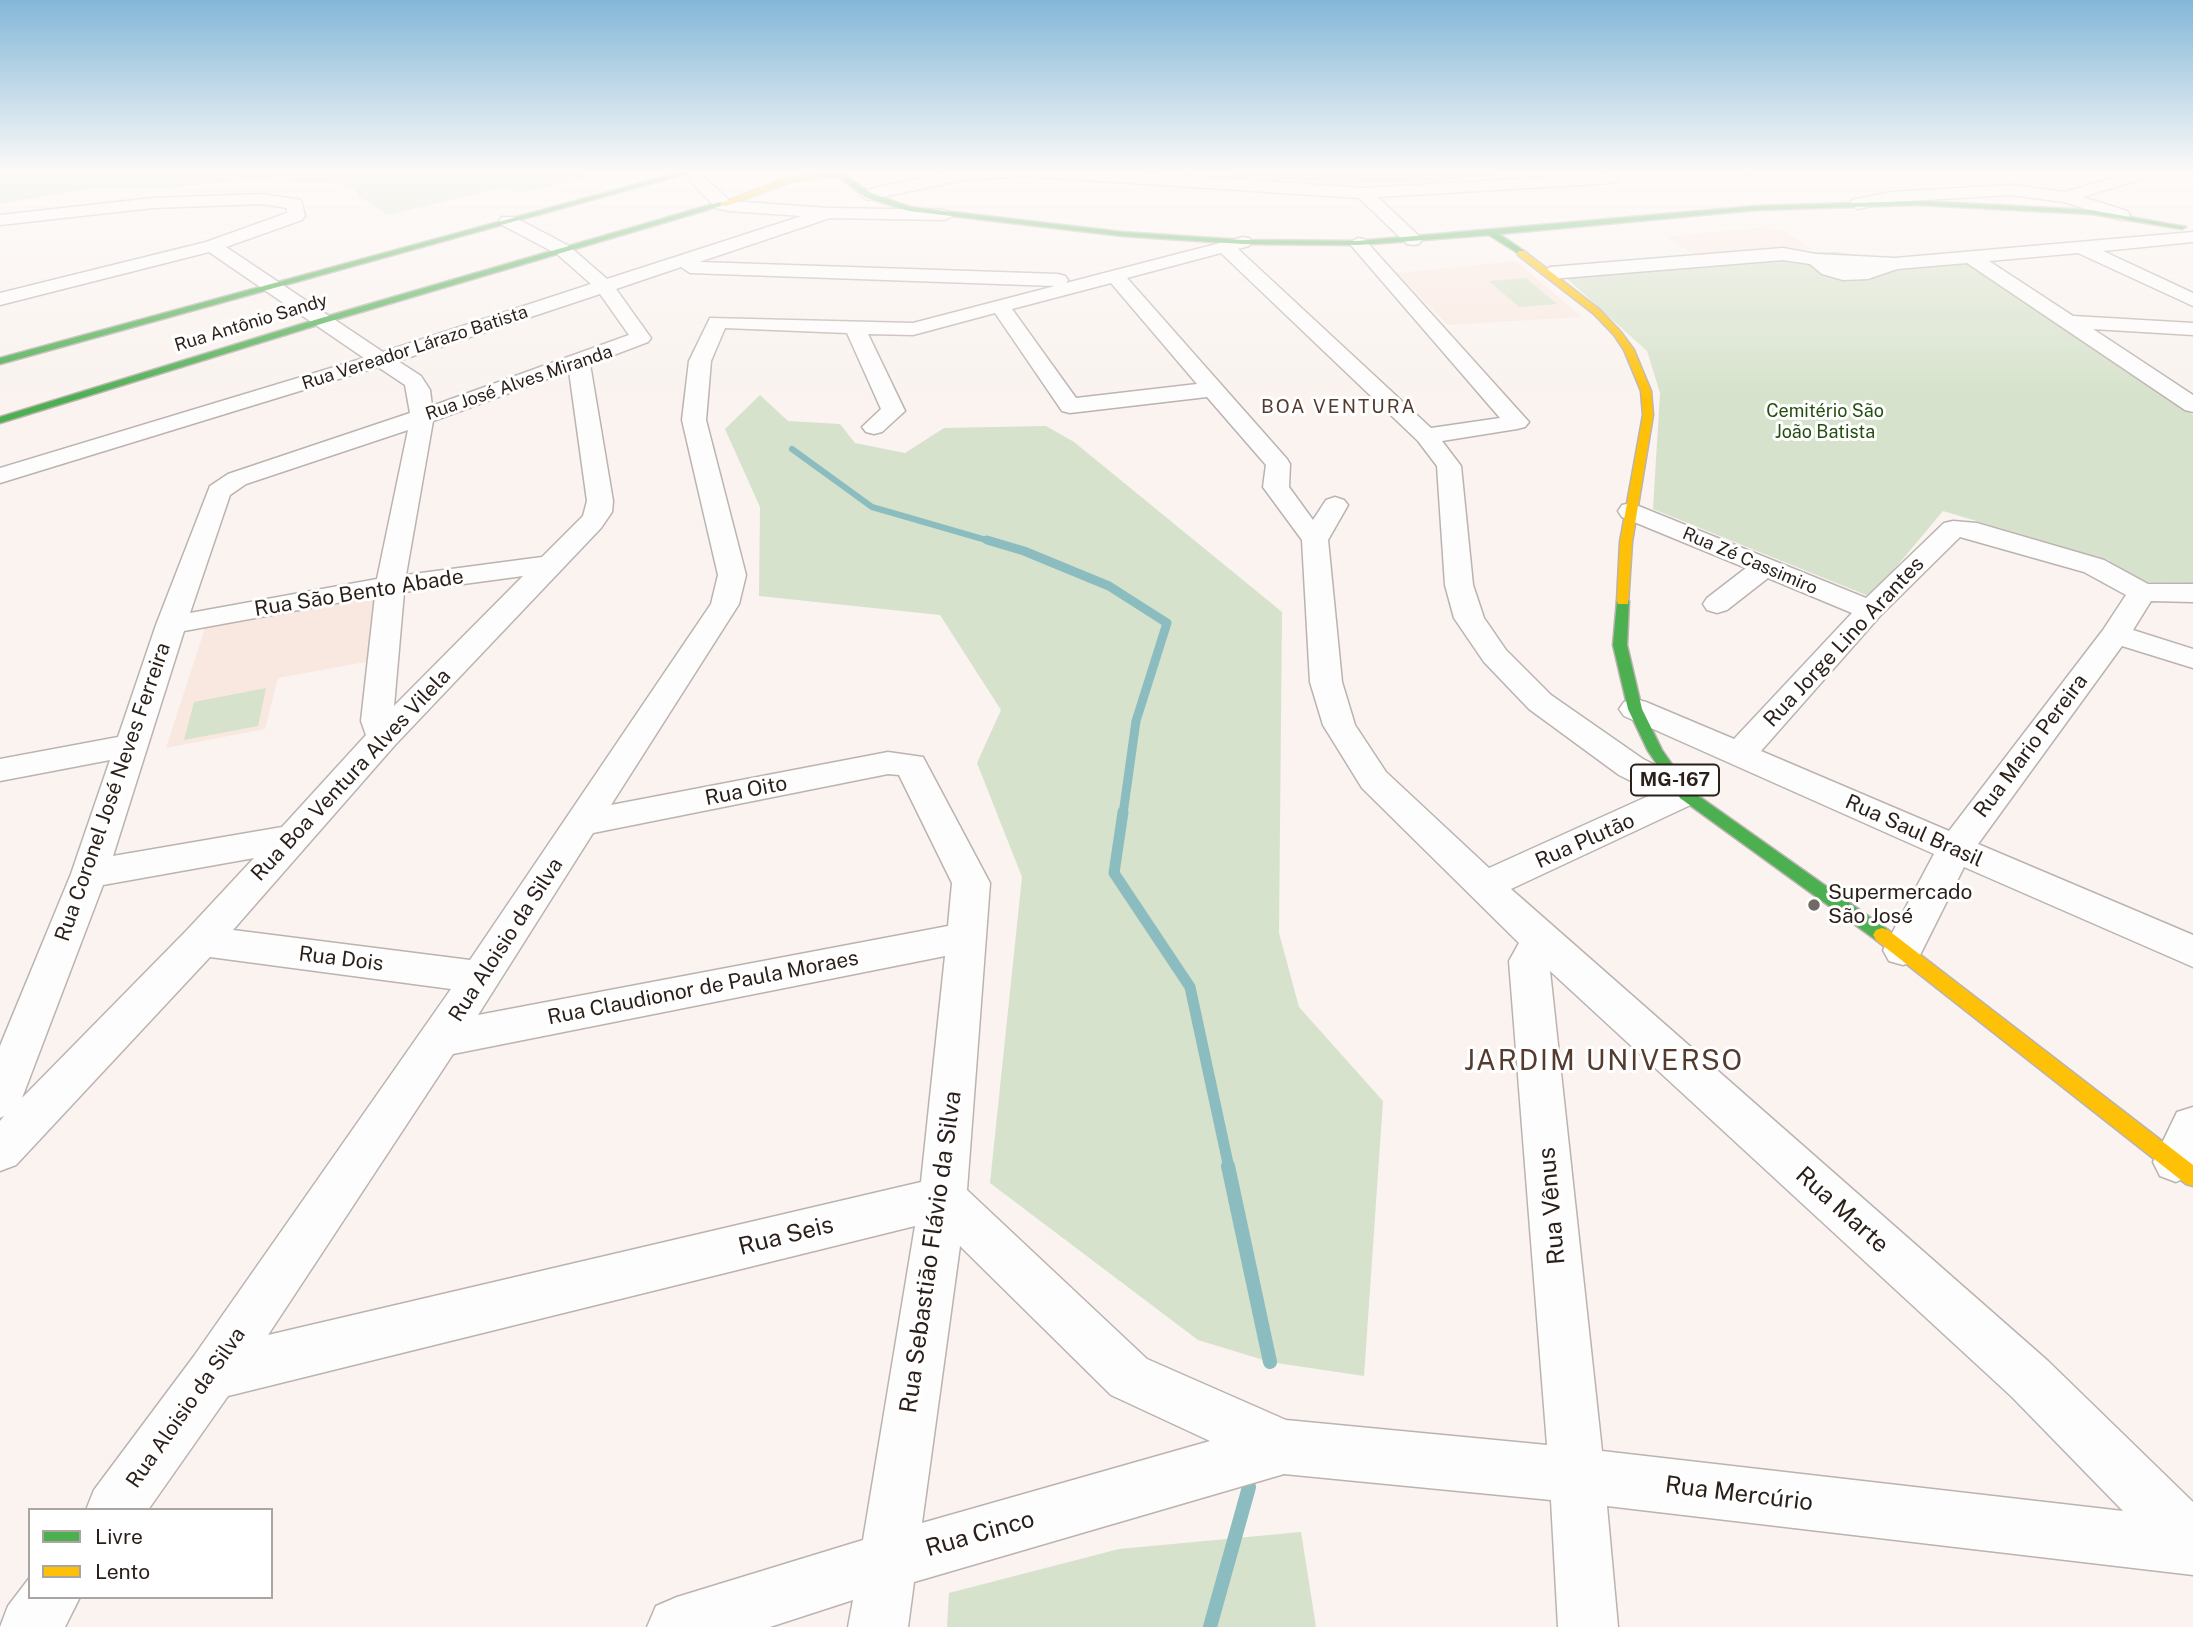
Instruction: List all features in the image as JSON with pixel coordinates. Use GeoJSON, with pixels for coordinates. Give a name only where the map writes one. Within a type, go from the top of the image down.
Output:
{"type":"FeatureCollection","features":[{"type":"Feature","properties":{"kind":"street"},"geometry":{"type":"LineString","coordinates":[[138,264],[142,247]]}},
{"type":"Feature","properties":{"kind":"street"},"geometry":{"type":"LineString","coordinates":[[0,299],[208,247]]}},
{"type":"Feature","properties":{"kind":"street"},"geometry":{"type":"LineString","coordinates":[[213,247],[414,381],[419,390],[422,417],[390,585],[377,721],[383,737]]}},
{"type":"Feature","properties":{"kind":"street"},"geometry":{"type":"LineString","coordinates":[[0,361],[411,247]]}},
{"type":"Feature","properties":{"kind":"street","name":"Rua José Alves Miranda"},"geometry":{"type":"LineString","coordinates":[[225,485],[579,362],[640,338],[606,287],[557,247]]}},
{"type":"Feature","properties":{"kind":"street","name":"Rua Antônio Sandy"},"geometry":{"type":"LineString","coordinates":[[0,419],[574,247]]}},
{"type":"Feature","properties":{"kind":"street","name":"Rua Vereador Lárazo Batista"},"geometry":{"type":"LineString","coordinates":[[0,476],[379,360],[730,247]]}},
{"type":"Feature","properties":{"kind":"street"},"geometry":{"type":"LineString","coordinates":[[874,427],[893,411],[855,327],[913,328],[1227,247]]}},
{"type":"Feature","properties":{"kind":"street"},"geometry":{"type":"LineString","coordinates":[[1236,247],[1426,436],[1449,466],[1459,585],[1469,618],[1495,656],[1540,702],[1563,719],[1630,767],[1685,794]]}},
{"type":"Feature","properties":{"kind":"street"},"geometry":{"type":"LineString","coordinates":[[1361,247],[1517,422],[1426,436]]}},
{"type":"Feature","properties":{"kind":"street","name":"MG-167"},"geometry":{"type":"LineString","coordinates":[[1512,247],[1550,273],[1617,333],[1629,350],[1646,391],[1648,415],[1631,511],[1619,645],[1635,709],[1655,751],[1685,794],[2187,1155]]}},
{"type":"Feature","properties":{"kind":"street"},"geometry":{"type":"LineString","coordinates":[[1550,273],[1783,254],[1816,260],[1895,264],[2080,247],[2193,300]]}},
{"type":"Feature","properties":{"kind":"street"},"geometry":{"type":"LineString","coordinates":[[1970,257],[2193,405]]}},
{"type":"Feature","properties":{"kind":"street"},"geometry":{"type":"LineString","coordinates":[[669,267],[1093,282]]}},
{"type":"Feature","properties":{"kind":"street"},"geometry":{"type":"LineString","coordinates":[[1116,276],[1278,464],[1276,487],[1315,540],[1335,505]]}},
{"type":"Feature","properties":{"kind":"street"},"geometry":{"type":"LineString","coordinates":[[1001,307],[1070,406],[1214,389]]}},
{"type":"Feature","properties":{"kind":"street","name":"Rua Aloisio da Silva"},"geometry":{"type":"LineString","coordinates":[[115,1508],[212,1374],[482,977],[725,604],[732,575],[718,509],[694,421],[700,361],[717,322],[855,327]]}},
{"type":"Feature","properties":{"kind":"street"},"geometry":{"type":"LineString","coordinates":[[2069,322],[2193,329]]}},
{"type":"Feature","properties":{"kind":"street","name":"Rua Boa Ventura Alves Vilela"},"geometry":{"type":"LineString","coordinates":[[0,1151],[201,941],[383,737],[599,512],[600,501],[579,362]]}},
{"type":"Feature","properties":{"kind":"street"},"geometry":{"type":"LineString","coordinates":[[2131,362],[2193,382]]}},
{"type":"Feature","properties":{"kind":"street","name":"Rua Coronel José Neves Ferreira"},"geometry":{"type":"LineString","coordinates":[[0,1100],[89,874],[171,625],[219,491],[225,485]]}},
{"type":"Feature","properties":{"kind":"street","name":"Rua Zé Cassimiro"},"geometry":{"type":"LineString","coordinates":[[1631,511],[1870,610]]}},
{"type":"Feature","properties":{"kind":"street","name":"Rua Jorge Lino Arantes"},"geometry":{"type":"LineString","coordinates":[[1739,755],[1870,610],[1950,531],[1968,529],[2094,566],[2142,592]]}},
{"type":"Feature","properties":{"kind":"street","name":"Rua Marte"},"geometry":{"type":"LineString","coordinates":[[1315,540],[1326,682],[1339,725],[1374,780],[1541,940],[2031,1379],[2193,1542]]}},
{"type":"Feature","properties":{"kind":"street","name":"Rua São Bento Abade"},"geometry":{"type":"LineString","coordinates":[[171,625],[390,585],[547,565]]}},
{"type":"Feature","properties":{"kind":"street"},"geometry":{"type":"LineString","coordinates":[[1717,604],[1765,567]]}},
{"type":"Feature","properties":{"kind":"street"},"geometry":{"type":"LineString","coordinates":[[2142,592],[2193,593]]}},
{"type":"Feature","properties":{"kind":"street","name":"Rua Mario Pereira"},"geometry":{"type":"LineString","coordinates":[[1903,950],[1955,849],[2116,634],[2142,592]]}},
{"type":"Feature","properties":{"kind":"street"},"geometry":{"type":"LineString","coordinates":[[2116,634],[2193,659]]}},
{"type":"Feature","properties":{"kind":"street","name":"Rua Saul Brasil"},"geometry":{"type":"LineString","coordinates":[[1635,709],[2193,953]]}},
{"type":"Feature","properties":{"kind":"street"},"geometry":{"type":"LineString","coordinates":[[0,770],[131,746]]}},
{"type":"Feature","properties":{"kind":"street","name":"Rua Oito"},"geometry":{"type":"LineString","coordinates":[[583,823],[888,763],[911,765]]}},
{"type":"Feature","properties":{"kind":"street","name":"Rua Sebastião Flávio da Silva"},"geometry":{"type":"LineString","coordinates":[[878,1627],[943,1198],[971,883],[911,765]]}},
{"type":"Feature","properties":{"kind":"street","name":"Rua Plutão"},"geometry":{"type":"LineString","coordinates":[[1484,886],[1685,794]]}},
{"type":"Feature","properties":{"kind":"street"},"geometry":{"type":"LineString","coordinates":[[89,874],[292,838]]}},
{"type":"Feature","properties":{"kind":"street","name":"Rua Claudionor de Paula Moraes"},"geometry":{"type":"LineString","coordinates":[[440,1039],[967,937]]}},
{"type":"Feature","properties":{"kind":"street","name":"Rua Vênus"},"geometry":{"type":"LineString","coordinates":[[1541,940],[1529,961],[1577,1475],[1588,1627]]}},
{"type":"Feature","properties":{"kind":"street","name":"Rua Dois"},"geometry":{"type":"LineString","coordinates":[[201,941],[482,977]]}},
{"type":"Feature","properties":{"kind":"street"},"geometry":{"type":"LineString","coordinates":[[943,1198],[1129,1377],[1284,1447]]}},
{"type":"Feature","properties":{"kind":"street","name":"Rua Seis"},"geometry":{"type":"LineString","coordinates":[[212,1374],[943,1198]]}},
{"type":"Feature","properties":{"kind":"street","name":"Rua Mercúrio"},"geometry":{"type":"LineString","coordinates":[[1284,1447],[1577,1475],[2193,1547]]}},
{"type":"Feature","properties":{"kind":"street","name":"Rua Cinco"},"geometry":{"type":"LineString","coordinates":[[677,1627],[887,1561],[1284,1447]]}},
{"type":"Feature","properties":{"kind":"street"},"geometry":{"type":"LineString","coordinates":[[29,1627],[50,1599]]}},
{"type":"Feature","properties":{"kind":"shaded area"},"geometry":{"type":"Polygon","coordinates":[[[1682,247],[1812,249],[1698,257],[1682,247]]]}},
{"type":"Feature","properties":{"kind":"shaded area"},"geometry":{"type":"Polygon","coordinates":[[[1516,261],[1582,317],[1448,325],[1396,273],[1516,261]]]}},
{"type":"Feature","properties":{"kind":"shaded area"},"geometry":{"type":"Polygon","coordinates":[[[383,593],[371,661],[278,678],[265,729],[166,748],[206,625],[383,593]]]}},
{"type":"Feature","properties":{"kind":"green space","name":"Cemitério São João Batista"},"geometry":{"type":"Polygon","coordinates":[[[1797,252],[1839,252],[1868,257],[1900,269],[1974,264],[2193,415],[2193,583],[2136,582],[2108,560],[1943,511],[1871,597],[1653,509],[1660,393],[1647,351],[1565,277],[1797,252]]]}},
{"type":"Feature","properties":{"kind":"green space"},"geometry":{"type":"Polygon","coordinates":[[[1526,278],[1557,304],[1519,307],[1489,281],[1526,278]]]}},
{"type":"Feature","properties":{"kind":"green space"},"geometry":{"type":"Polygon","coordinates":[[[760,395],[788,421],[840,424],[855,443],[905,453],[944,428],[1046,426],[1074,442],[1282,612],[1279,933],[1299,1007],[1383,1101],[1364,1376],[1270,1362],[1198,1340],[990,1183],[1022,877],[977,763],[1001,710],[940,615],[759,596],[760,507],[725,429],[760,395]]]}},
{"type":"Feature","properties":{"kind":"green space"},"geometry":{"type":"Polygon","coordinates":[[[266,688],[258,726],[184,740],[194,702],[266,688]]]}},
{"type":"Feature","properties":{"kind":"green space"},"geometry":{"type":"Polygon","coordinates":[[[1301,1532],[1316,1627],[947,1627],[949,1593],[1119,1549],[1301,1532]]]}},
{"type":"Feature","properties":{"kind":"waterway"},"geometry":{"type":"LineString","coordinates":[[792,449],[872,507],[993,542]]}},
{"type":"Feature","properties":{"kind":"waterway"},"geometry":{"type":"LineString","coordinates":[[987,540],[1024,551],[1109,586],[1167,623],[1136,721],[1123,814]]}},
{"type":"Feature","properties":{"kind":"waterway"},"geometry":{"type":"LineString","coordinates":[[1123,812],[1114,873],[1190,987],[1229,1168]]}},
{"type":"Feature","properties":{"kind":"waterway"},"geometry":{"type":"LineString","coordinates":[[1228,1166],[1270,1362]]}},
{"type":"Feature","properties":{"kind":"waterway"},"geometry":{"type":"LineString","coordinates":[[1210,1627],[1249,1487]]}},
{"type":"Feature","properties":{"kind":"traffic: fast"},"geometry":{"type":"LineString","coordinates":[[0,361],[415,247]]}},
{"type":"Feature","properties":{"kind":"traffic: fast"},"geometry":{"type":"LineString","coordinates":[[0,420],[321,321],[576,247]]}},
{"type":"Feature","properties":{"kind":"traffic: fast"},"geometry":{"type":"LineString","coordinates":[[1512,247],[1521,253]]}},
{"type":"Feature","properties":{"kind":"traffic: fast"},"geometry":{"type":"LineString","coordinates":[[1623,601],[1620,645],[1635,709],[1655,751],[1685,794],[1882,935]]}},
{"type":"Feature","properties":{"kind":"traffic: slow"},"geometry":{"type":"LineString","coordinates":[[1521,253],[1597,312],[1617,333],[1629,350],[1646,391],[1648,415],[1626,542],[1623,601]]}},
{"type":"Feature","properties":{"kind":"traffic: slow"},"geometry":{"type":"LineString","coordinates":[[1882,935],[2193,1177]]}},
{"type":"Feature","properties":{"kind":"place","name":"Supermercado São José"},"geometry":{"type":"Point","coordinates":[1814,905]}},
{"type":"Feature","properties":{"kind":"district","name":"BOA VENTURA"},"geometry":{"type":"Point","coordinates":[1339,407]}},
{"type":"Feature","properties":{"kind":"district","name":"JARDIM UNIVERSO"},"geometry":{"type":"Point","coordinates":[1604,1061]}}]}
